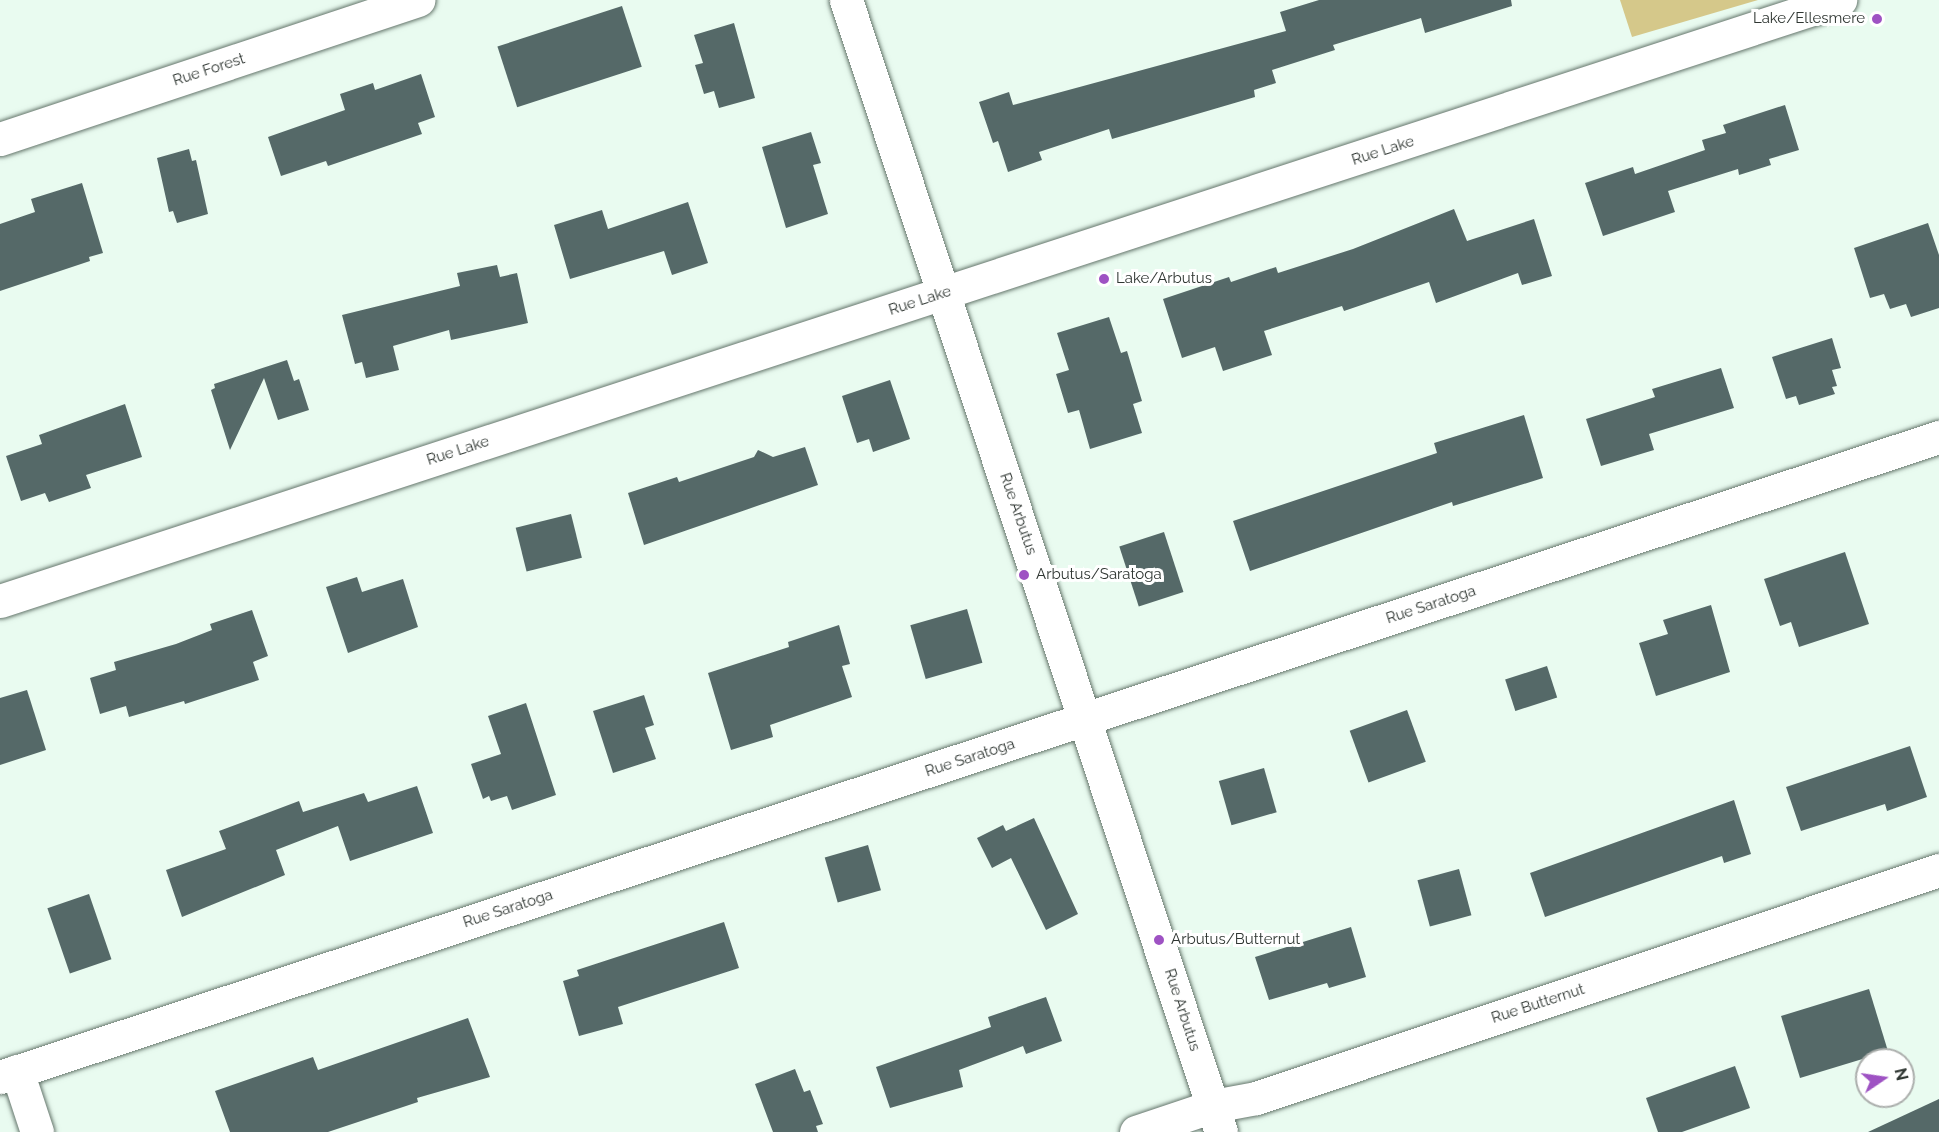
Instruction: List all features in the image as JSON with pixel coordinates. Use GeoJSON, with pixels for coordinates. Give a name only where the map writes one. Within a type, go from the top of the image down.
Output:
{"type":"FeatureCollection","features":[{"type":"Feature","properties":{"kind":"street","name":"Rue Forest"},"geometry":{"type":"LineString","coordinates":[[0,139],[418,0]]}},
{"type":"Feature","properties":{"kind":"street","name":"Rue Arbutus"},"geometry":{"type":"LineString","coordinates":[[846,0],[1087,719],[1217,1119]]}},
{"type":"Feature","properties":{"kind":"street","name":"Rue Lake"},"geometry":{"type":"LineString","coordinates":[[0,601],[1840,0]]}},
{"type":"Feature","properties":{"kind":"street","name":"Rue Saratoga"},"geometry":{"type":"LineString","coordinates":[[9,1074],[1939,437]]}},
{"type":"Feature","properties":{"kind":"street","name":"Rue Butternut"},"geometry":{"type":"LineString","coordinates":[[1136,1132],[1217,1119],[1256,1098],[1939,870]]}},
{"type":"Feature","properties":{"kind":"street"},"geometry":{"type":"LineString","coordinates":[[9,1074],[37,1132]]}},
{"type":"Feature","properties":{"kind":"shaded area"},"geometry":{"type":"Polygon","coordinates":[[[1620,0],[1758,0],[1632,37],[1620,0]]]}},
{"type":"Feature","properties":{"kind":"building"},"geometry":{"type":"Polygon","coordinates":[[[1319,0],[1511,0],[1512,6],[1425,33],[1421,18],[1333,45],[1335,50],[1272,70],[1276,83],[1254,90],[1255,97],[1112,139],[1109,129],[1039,152],[1042,160],[1008,172],[998,141],[993,143],[979,102],[1009,92],[1013,105],[1286,31],[1280,12],[1319,0]]]}},
{"type":"Feature","properties":{"kind":"building"},"geometry":{"type":"Polygon","coordinates":[[[622,6],[642,67],[517,107],[497,46],[622,6]]]}},
{"type":"Feature","properties":{"kind":"building"},"geometry":{"type":"Polygon","coordinates":[[[734,23],[755,98],[719,108],[714,91],[704,94],[695,65],[703,63],[694,35],[734,23]]]}},
{"type":"Feature","properties":{"kind":"building"},"geometry":{"type":"Polygon","coordinates":[[[421,74],[435,117],[418,123],[422,134],[328,166],[326,161],[281,176],[268,137],[345,110],[340,94],[373,83],[375,90],[421,74]]]}},
{"type":"Feature","properties":{"kind":"building"},"geometry":{"type":"Polygon","coordinates":[[[1785,105],[1799,150],[1769,159],[1771,165],[1739,175],[1738,169],[1668,191],[1675,212],[1603,236],[1585,183],[1633,167],[1635,174],[1705,150],[1702,140],[1726,133],[1723,125],[1785,105]]]}},
{"type":"Feature","properties":{"kind":"building"},"geometry":{"type":"Polygon","coordinates":[[[811,132],[821,163],[813,165],[828,214],[786,228],[762,147],[811,132]]]}},
{"type":"Feature","properties":{"kind":"building"},"geometry":{"type":"Polygon","coordinates":[[[189,149],[192,161],[196,160],[208,214],[177,223],[173,211],[169,212],[157,158],[189,149]]]}},
{"type":"Feature","properties":{"kind":"building"},"geometry":{"type":"Polygon","coordinates":[[[82,183],[103,253],[89,257],[90,261],[0,291],[0,224],[35,212],[31,199],[82,183]]]}},
{"type":"Feature","properties":{"kind":"building"},"geometry":{"type":"Polygon","coordinates":[[[688,202],[708,263],[672,275],[664,251],[570,279],[554,225],[602,210],[608,229],[688,202]]]}},
{"type":"Feature","properties":{"kind":"building"},"geometry":{"type":"Polygon","coordinates":[[[1454,209],[1467,241],[1534,219],[1552,276],[1522,285],[1518,273],[1436,303],[1429,282],[1344,311],[1342,306],[1264,331],[1272,355],[1223,371],[1215,347],[1182,358],[1163,299],[1229,277],[1231,282],[1276,267],[1278,273],[1353,249],[1454,209]]]}},
{"type":"Feature","properties":{"kind":"building"},"geometry":{"type":"Polygon","coordinates":[[[1928,223],[1939,255],[1939,308],[1911,317],[1906,304],[1890,309],[1884,294],[1870,298],[1854,248],[1928,223]]]}},
{"type":"Feature","properties":{"kind":"building"},"geometry":{"type":"Polygon","coordinates":[[[497,265],[500,277],[517,273],[528,323],[451,340],[449,330],[393,346],[399,370],[366,378],[362,362],[355,364],[342,315],[460,286],[457,273],[497,265]]]}},
{"type":"Feature","properties":{"kind":"building"},"geometry":{"type":"Polygon","coordinates":[[[1109,317],[1121,353],[1127,351],[1142,401],[1133,404],[1142,433],[1090,449],[1079,410],[1068,413],[1056,374],[1069,370],[1057,333],[1109,317]]]}},
{"type":"Feature","properties":{"kind":"building"},"geometry":{"type":"Polygon","coordinates":[[[1832,338],[1841,368],[1832,370],[1837,386],[1832,387],[1835,394],[1799,405],[1796,396],[1786,399],[1772,357],[1832,338]]]}},
{"type":"Feature","properties":{"kind":"building"},"geometry":{"type":"Polygon","coordinates":[[[287,360],[294,381],[299,379],[309,410],[278,420],[264,378],[230,450],[211,390],[215,388],[214,384],[287,360]]]}},
{"type":"Feature","properties":{"kind":"building"},"geometry":{"type":"Polygon","coordinates":[[[1721,368],[1734,408],[1649,434],[1654,450],[1601,466],[1586,419],[1655,397],[1652,389],[1721,368]]]}},
{"type":"Feature","properties":{"kind":"building"},"geometry":{"type":"Polygon","coordinates":[[[890,380],[910,439],[873,452],[869,439],[857,443],[842,396],[890,380]]]}},
{"type":"Feature","properties":{"kind":"building"},"geometry":{"type":"Polygon","coordinates":[[[125,404],[142,457],[86,475],[91,488],[49,502],[45,493],[21,501],[6,456],[42,444],[39,435],[125,404]]]}},
{"type":"Feature","properties":{"kind":"building"},"geometry":{"type":"Polygon","coordinates":[[[1524,415],[1543,478],[1453,506],[1452,502],[1250,571],[1233,521],[1437,453],[1434,443],[1524,415]]]}},
{"type":"Feature","properties":{"kind":"building"},"geometry":{"type":"Polygon","coordinates":[[[805,447],[818,485],[644,545],[628,493],[677,477],[679,482],[754,457],[758,450],[773,457],[805,447]]]}},
{"type":"Feature","properties":{"kind":"building"},"geometry":{"type":"Polygon","coordinates":[[[571,514],[582,558],[527,571],[516,528],[571,514]]]}},
{"type":"Feature","properties":{"kind":"building"},"geometry":{"type":"Polygon","coordinates":[[[1164,532],[1183,592],[1139,606],[1119,547],[1164,532]]]}},
{"type":"Feature","properties":{"kind":"building"},"geometry":{"type":"Polygon","coordinates":[[[1845,552],[1869,624],[1799,647],[1791,622],[1780,626],[1764,579],[1845,552]]]}},
{"type":"Feature","properties":{"kind":"building"},"geometry":{"type":"Polygon","coordinates":[[[357,577],[362,592],[403,579],[418,627],[348,653],[326,587],[357,577]]]}},
{"type":"Feature","properties":{"kind":"building"},"geometry":{"type":"Polygon","coordinates":[[[1711,605],[1730,672],[1656,696],[1639,643],[1668,634],[1663,620],[1711,605]]]}},
{"type":"Feature","properties":{"kind":"building"},"geometry":{"type":"Polygon","coordinates":[[[967,609],[982,663],[926,679],[910,625],[967,609]]]}},
{"type":"Feature","properties":{"kind":"building"},"geometry":{"type":"Polygon","coordinates":[[[252,610],[268,656],[253,662],[259,680],[185,704],[184,701],[129,717],[126,706],[100,714],[90,678],[116,670],[114,662],[176,644],[212,630],[210,624],[252,610]]]}},
{"type":"Feature","properties":{"kind":"building"},"geometry":{"type":"Polygon","coordinates":[[[839,625],[850,664],[842,666],[852,697],[770,725],[773,737],[731,750],[708,673],[789,647],[788,642],[839,625]]]}},
{"type":"Feature","properties":{"kind":"building"},"geometry":{"type":"Polygon","coordinates":[[[1547,666],[1557,697],[1515,711],[1505,680],[1547,666]]]}},
{"type":"Feature","properties":{"kind":"building"},"geometry":{"type":"Polygon","coordinates":[[[27,690],[46,750],[0,765],[0,698],[27,690]]]}},
{"type":"Feature","properties":{"kind":"building"},"geometry":{"type":"Polygon","coordinates":[[[644,695],[654,725],[645,728],[656,759],[613,773],[593,711],[644,695]]]}},
{"type":"Feature","properties":{"kind":"building"},"geometry":{"type":"Polygon","coordinates":[[[526,703],[556,795],[512,810],[507,796],[491,801],[489,796],[483,799],[471,764],[501,754],[488,716],[526,703]]]}},
{"type":"Feature","properties":{"kind":"building"},"geometry":{"type":"Polygon","coordinates":[[[1407,710],[1426,762],[1368,783],[1350,731],[1407,710]]]}},
{"type":"Feature","properties":{"kind":"building"},"geometry":{"type":"Polygon","coordinates":[[[1910,746],[1927,797],[1887,811],[1885,804],[1801,831],[1786,787],[1910,746]]]}},
{"type":"Feature","properties":{"kind":"building"},"geometry":{"type":"Polygon","coordinates":[[[1264,768],[1277,812],[1232,825],[1219,781],[1264,768]]]}},
{"type":"Feature","properties":{"kind":"building"},"geometry":{"type":"Polygon","coordinates":[[[417,786],[433,833],[350,861],[338,826],[276,850],[285,875],[182,917],[166,870],[226,849],[219,831],[299,801],[303,812],[364,793],[368,802],[417,786]]]}},
{"type":"Feature","properties":{"kind":"building"},"geometry":{"type":"Polygon","coordinates":[[[1734,800],[1751,854],[1724,863],[1722,856],[1545,917],[1530,873],[1734,800]]]}},
{"type":"Feature","properties":{"kind":"building"},"geometry":{"type":"Polygon","coordinates":[[[1034,818],[1078,914],[1046,930],[1011,858],[992,868],[977,838],[1003,825],[1006,831],[1034,818]]]}},
{"type":"Feature","properties":{"kind":"building"},"geometry":{"type":"Polygon","coordinates":[[[868,845],[881,890],[838,903],[825,857],[868,845]]]}},
{"type":"Feature","properties":{"kind":"building"},"geometry":{"type":"Polygon","coordinates":[[[1459,869],[1471,915],[1430,926],[1417,880],[1459,869]]]}},
{"type":"Feature","properties":{"kind":"building"},"geometry":{"type":"Polygon","coordinates":[[[89,894],[111,959],[70,974],[47,908],[89,894]]]}},
{"type":"Feature","properties":{"kind":"building"},"geometry":{"type":"Polygon","coordinates":[[[724,922],[739,968],[618,1007],[623,1024],[579,1036],[563,981],[579,976],[577,970],[724,922]]]}},
{"type":"Feature","properties":{"kind":"building"},"geometry":{"type":"Polygon","coordinates":[[[1351,927],[1366,977],[1329,988],[1327,983],[1269,1000],[1255,957],[1351,927]]]}},
{"type":"Feature","properties":{"kind":"building"},"geometry":{"type":"Polygon","coordinates":[[[1869,989],[1887,1048],[1855,1048],[1855,1061],[1800,1078],[1781,1016],[1869,989]]]}},
{"type":"Feature","properties":{"kind":"building"},"geometry":{"type":"Polygon","coordinates":[[[1046,997],[1062,1041],[1026,1054],[1023,1046],[959,1070],[963,1087],[890,1108],[876,1067],[991,1027],[988,1017],[1046,997]]]}},
{"type":"Feature","properties":{"kind":"building"},"geometry":{"type":"Polygon","coordinates":[[[468,1018],[490,1077],[417,1098],[418,1102],[328,1132],[230,1132],[215,1091],[313,1057],[318,1070],[468,1018]]]}},
{"type":"Feature","properties":{"kind":"building"},"geometry":{"type":"Polygon","coordinates":[[[1735,1066],[1750,1108],[1682,1132],[1658,1132],[1646,1098],[1735,1066]]]}},
{"type":"Feature","properties":{"kind":"building"},"geometry":{"type":"Polygon","coordinates":[[[795,1069],[804,1092],[810,1090],[823,1124],[816,1126],[818,1132],[773,1132],[755,1084],[795,1069]]]}},
{"type":"Feature","properties":{"kind":"building"},"geometry":{"type":"Polygon","coordinates":[[[1939,1099],[1939,1132],[1868,1132],[1939,1099]]]}},
{"type":"Feature","properties":{"kind":"place","name":"Lake/Ellesmere"},"geometry":{"type":"Point","coordinates":[1877,19]}},
{"type":"Feature","properties":{"kind":"place","name":"Lake/Arbutus"},"geometry":{"type":"Point","coordinates":[1104,279]}},
{"type":"Feature","properties":{"kind":"place","name":"Arbutus/Saratoga"},"geometry":{"type":"Point","coordinates":[1024,575]}},
{"type":"Feature","properties":{"kind":"place","name":"Arbutus/Butternut"},"geometry":{"type":"Point","coordinates":[1159,940]}}]}
